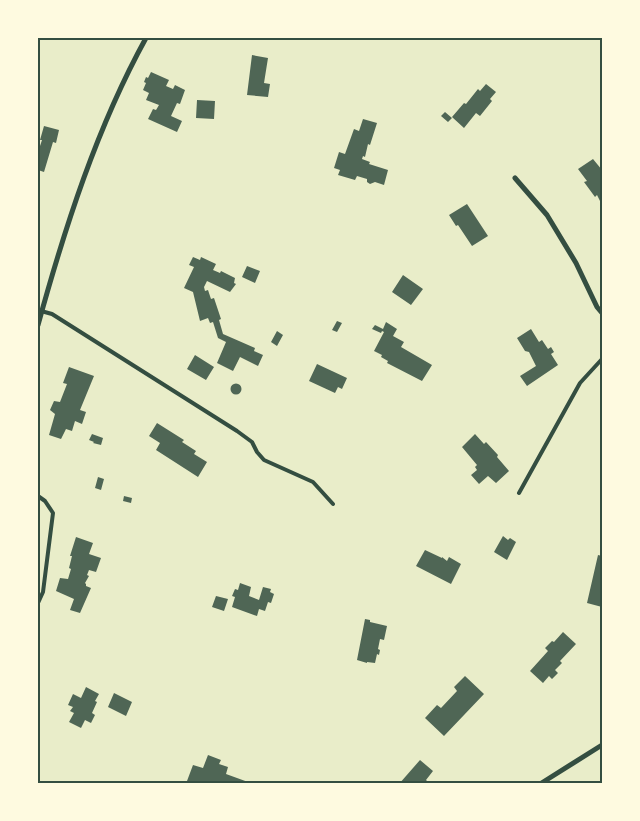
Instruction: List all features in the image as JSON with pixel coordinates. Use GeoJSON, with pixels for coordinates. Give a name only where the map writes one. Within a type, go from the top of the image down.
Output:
{"type":"FeatureCollection","features":[{"type":"Feature","properties":{"kind":"street"},"geometry":{"type":"LineString","coordinates":[[38,325],[64,234],[97,144],[119,91],[146,38]]}},
{"type":"Feature","properties":{"kind":"street"},"geometry":{"type":"LineString","coordinates":[[515,178],[547,215],[576,263],[597,307],[602,313]]}},
{"type":"Feature","properties":{"kind":"street"},"geometry":{"type":"LineString","coordinates":[[540,784],[602,745]]}},
{"type":"Feature","properties":{"kind":"lane"},"geometry":{"type":"LineString","coordinates":[[41,311],[52,314],[237,431],[252,442],[256,452],[264,460],[313,482],[333,504]]}},
{"type":"Feature","properties":{"kind":"lane"},"geometry":{"type":"LineString","coordinates":[[519,493],[580,384],[602,359]]}},
{"type":"Feature","properties":{"kind":"lane"},"geometry":{"type":"LineString","coordinates":[[38,496],[45,501],[53,513],[43,592],[38,603]]}},
{"type":"Feature","properties":{"kind":"building"},"geometry":{"type":"Polygon","coordinates":[[[252,55],[268,58],[264,83],[270,84],[268,97],[247,95],[252,55]]]}},
{"type":"Feature","properties":{"kind":"building"},"geometry":{"type":"Polygon","coordinates":[[[151,72],[169,80],[166,86],[173,89],[175,85],[185,90],[180,104],[177,103],[171,116],[182,121],[177,132],[148,119],[153,109],[156,110],[159,105],[146,100],[149,93],[143,90],[146,77],[148,78],[151,72]]]}},
{"type":"Feature","properties":{"kind":"building"},"geometry":{"type":"Polygon","coordinates":[[[486,84],[496,92],[490,99],[492,101],[480,116],[476,113],[464,128],[452,117],[478,89],[480,91],[486,84]]]}},
{"type":"Feature","properties":{"kind":"building"},"geometry":{"type":"Polygon","coordinates":[[[197,100],[215,101],[214,119],[196,118],[197,100]]]}},
{"type":"Feature","properties":{"kind":"building"},"geometry":{"type":"Polygon","coordinates":[[[445,112],[452,118],[448,122],[441,116],[445,112]]]}},
{"type":"Feature","properties":{"kind":"building"},"geometry":{"type":"Polygon","coordinates":[[[363,119],[377,123],[365,157],[363,156],[362,159],[370,162],[369,164],[388,170],[384,185],[375,182],[370,184],[367,182],[367,179],[357,176],[355,180],[338,175],[340,170],[334,168],[339,152],[345,154],[354,129],[359,131],[363,119]]]}},
{"type":"Feature","properties":{"kind":"building"},"geometry":{"type":"Polygon","coordinates":[[[44,126],[59,130],[56,143],[53,142],[44,172],[38,170],[38,149],[42,140],[40,140],[44,126]]]}},
{"type":"Feature","properties":{"kind":"building"},"geometry":{"type":"Polygon","coordinates":[[[593,159],[602,170],[601,203],[597,195],[595,197],[584,182],[587,181],[578,169],[593,159]]]}},
{"type":"Feature","properties":{"kind":"building"},"geometry":{"type":"Polygon","coordinates":[[[467,204],[488,236],[472,246],[449,215],[467,204]]]}},
{"type":"Feature","properties":{"kind":"building"},"geometry":{"type":"Polygon","coordinates":[[[193,257],[200,260],[201,257],[216,264],[213,270],[220,273],[221,271],[235,278],[234,283],[236,284],[230,292],[207,281],[204,287],[205,291],[208,290],[211,299],[214,298],[221,319],[219,320],[223,334],[255,348],[254,351],[263,355],[258,366],[240,357],[233,371],[217,363],[226,342],[218,338],[213,322],[210,323],[208,318],[200,321],[193,292],[184,288],[194,267],[189,265],[193,257]]]}},
{"type":"Feature","properties":{"kind":"building"},"geometry":{"type":"Polygon","coordinates":[[[247,266],[260,271],[255,283],[242,277],[247,266]]]}},
{"type":"Feature","properties":{"kind":"building"},"geometry":{"type":"Polygon","coordinates":[[[403,275],[423,289],[411,305],[392,292],[403,275]]]}},
{"type":"Feature","properties":{"kind":"building"},"geometry":{"type":"Polygon","coordinates":[[[337,321],[342,323],[337,332],[332,330],[337,321]]]}},
{"type":"Feature","properties":{"kind":"building"},"geometry":{"type":"Polygon","coordinates":[[[386,322],[397,329],[393,336],[404,342],[401,347],[432,365],[422,381],[387,363],[388,361],[381,357],[382,355],[374,351],[384,332],[382,331],[381,333],[372,329],[375,325],[383,329],[386,322]]]}},
{"type":"Feature","properties":{"kind":"building"},"geometry":{"type":"Polygon","coordinates":[[[531,329],[539,342],[542,340],[548,349],[551,347],[554,352],[551,354],[558,365],[527,386],[520,376],[536,366],[529,352],[525,351],[517,338],[531,329]]]}},
{"type":"Feature","properties":{"kind":"building"},"geometry":{"type":"Polygon","coordinates":[[[277,331],[283,335],[277,346],[271,342],[277,331]]]}},
{"type":"Feature","properties":{"kind":"building"},"geometry":{"type":"Polygon","coordinates":[[[195,355],[214,367],[206,380],[187,369],[195,355]]]}},
{"type":"Feature","properties":{"kind":"building"},"geometry":{"type":"Polygon","coordinates":[[[317,364],[347,378],[342,389],[338,387],[335,393],[309,381],[317,364]]]}},
{"type":"Feature","properties":{"kind":"building"},"geometry":{"type":"Polygon","coordinates":[[[69,367],[94,376],[80,410],[86,412],[82,424],[75,421],[72,431],[66,429],[61,439],[49,435],[55,414],[50,410],[54,401],[60,402],[67,384],[63,383],[69,367]]]}},
{"type":"Feature","properties":{"kind":"building"},"geometry":{"type":"Polygon","coordinates":[[[236,383],[242,389],[236,395],[230,389],[236,383]]]}},
{"type":"Feature","properties":{"kind":"building"},"geometry":{"type":"Polygon","coordinates":[[[157,423],[184,440],[182,442],[196,451],[194,454],[207,462],[198,477],[156,450],[160,443],[149,436],[157,423]]]}},
{"type":"Feature","properties":{"kind":"building"},"geometry":{"type":"Polygon","coordinates":[[[92,434],[103,438],[101,445],[89,440],[92,434]]]}},
{"type":"Feature","properties":{"kind":"building"},"geometry":{"type":"Polygon","coordinates":[[[475,434],[484,444],[486,442],[498,455],[497,457],[509,471],[496,483],[488,476],[479,484],[471,475],[477,470],[475,467],[477,465],[462,447],[475,434]]]}},
{"type":"Feature","properties":{"kind":"building"},"geometry":{"type":"Polygon","coordinates":[[[98,477],[104,479],[101,490],[95,488],[98,477]]]}},
{"type":"Feature","properties":{"kind":"building"},"geometry":{"type":"Polygon","coordinates":[[[124,496],[132,498],[131,503],[123,501],[124,496]]]}},
{"type":"Feature","properties":{"kind":"building"},"geometry":{"type":"Polygon","coordinates":[[[503,536],[508,540],[510,538],[516,542],[507,560],[494,552],[503,536]]]}},
{"type":"Feature","properties":{"kind":"building"},"geometry":{"type":"Polygon","coordinates":[[[76,537],[93,543],[89,554],[101,558],[96,572],[89,570],[87,575],[89,576],[85,583],[86,586],[91,588],[80,613],[70,610],[74,599],[56,591],[60,578],[68,579],[71,569],[69,568],[72,556],[70,556],[76,537]]]}},
{"type":"Feature","properties":{"kind":"building"},"geometry":{"type":"Polygon","coordinates":[[[425,550],[447,561],[449,557],[461,564],[451,584],[416,566],[425,550]]]}},
{"type":"Feature","properties":{"kind":"building"},"geometry":{"type":"Polygon","coordinates":[[[598,555],[602,556],[602,607],[587,603],[598,555]]]}},
{"type":"Feature","properties":{"kind":"building"},"geometry":{"type":"Polygon","coordinates":[[[240,583],[251,587],[249,596],[259,600],[263,587],[271,589],[270,592],[274,594],[271,603],[268,602],[265,611],[259,609],[257,616],[232,607],[235,597],[232,596],[235,589],[238,590],[240,583]]]}},
{"type":"Feature","properties":{"kind":"building"},"geometry":{"type":"Polygon","coordinates":[[[216,596],[228,599],[224,611],[212,607],[216,596]]]}},
{"type":"Feature","properties":{"kind":"building"},"geometry":{"type":"Polygon","coordinates":[[[365,619],[387,626],[384,640],[380,639],[379,655],[377,654],[375,663],[357,660],[365,619]]]}},
{"type":"Feature","properties":{"kind":"building"},"geometry":{"type":"Polygon","coordinates":[[[563,632],[576,644],[560,661],[562,663],[555,670],[558,673],[552,679],[549,676],[543,683],[530,671],[548,651],[545,648],[563,632]]]}},
{"type":"Feature","properties":{"kind":"building"},"geometry":{"type":"Polygon","coordinates":[[[465,676],[484,694],[444,736],[425,718],[437,705],[441,708],[457,691],[454,687],[465,676]]]}},
{"type":"Feature","properties":{"kind":"building"},"geometry":{"type":"Polygon","coordinates":[[[86,687],[99,694],[95,701],[97,702],[92,713],[95,715],[91,723],[85,720],[81,728],[69,722],[74,713],[70,711],[73,707],[68,705],[73,694],[81,698],[86,687]]]}},
{"type":"Feature","properties":{"kind":"building"},"geometry":{"type":"Polygon","coordinates":[[[114,693],[132,702],[126,716],[108,707],[114,693]]]}},
{"type":"Feature","properties":{"kind":"building"},"geometry":{"type":"Polygon","coordinates":[[[208,755],[221,760],[219,764],[228,767],[226,774],[248,782],[247,784],[188,784],[189,781],[187,781],[193,765],[203,768],[208,755]]]}},
{"type":"Feature","properties":{"kind":"building"},"geometry":{"type":"Polygon","coordinates":[[[420,760],[433,771],[426,780],[427,784],[399,784],[420,760]]]}}]}
